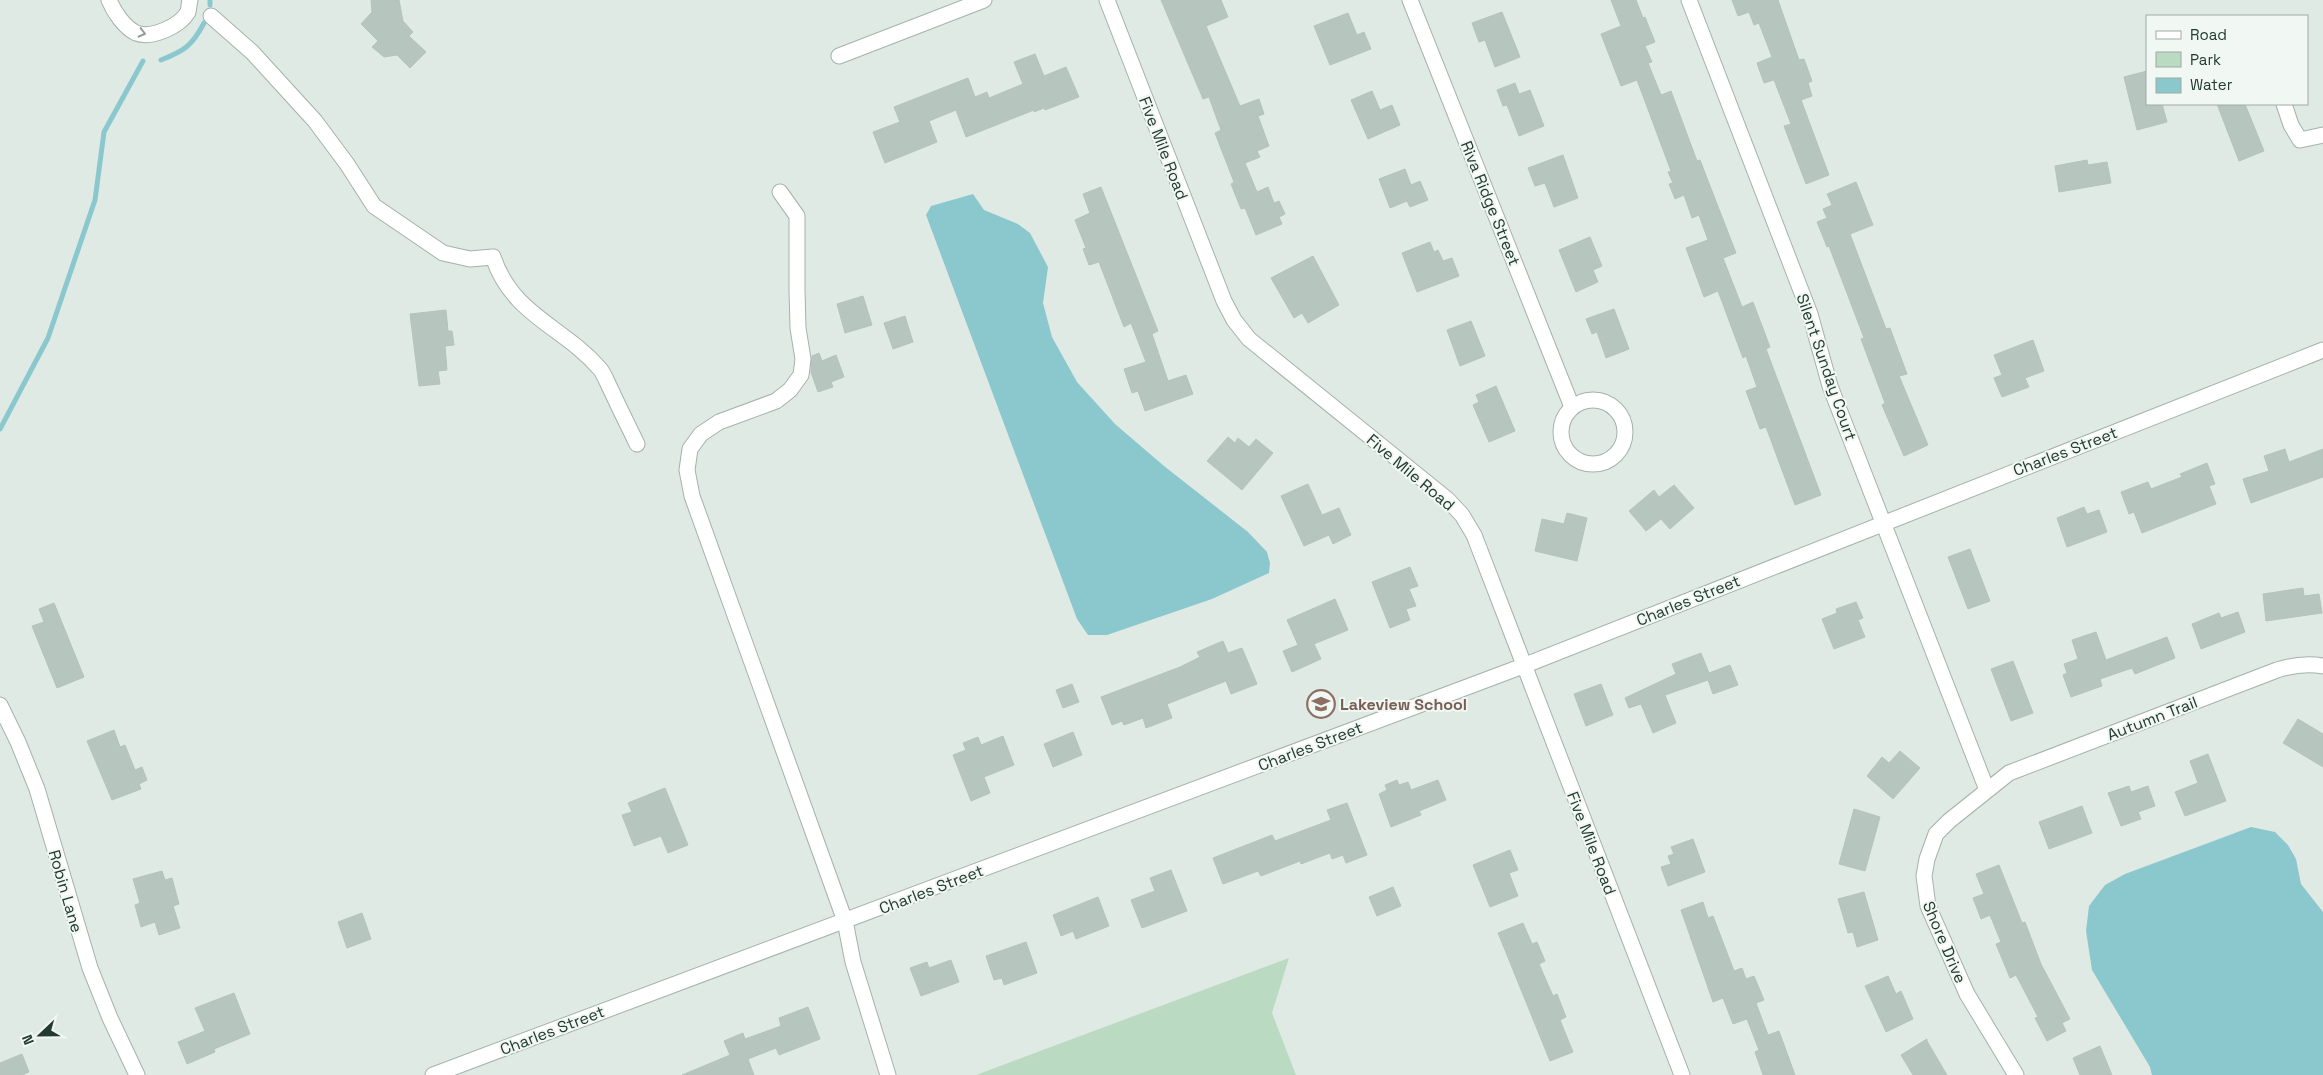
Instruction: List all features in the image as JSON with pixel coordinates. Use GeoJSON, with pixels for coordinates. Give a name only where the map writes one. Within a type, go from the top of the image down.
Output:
{"type":"FeatureCollection","features":[{"type":"Feature","properties":{"kind":"street"},"geometry":{"type":"LineString","coordinates":[[109,0],[124,22],[136,33],[150,35],[165,30],[178,22],[188,12],[190,0]]}},
{"type":"Feature","properties":{"kind":"street"},"geometry":{"type":"LineString","coordinates":[[838,56],[984,0]]}},
{"type":"Feature","properties":{"kind":"street","name":"Five Mile Road"},"geometry":{"type":"LineString","coordinates":[[1107,0],[1224,301],[1234,320],[1249,339],[1447,499],[1462,515],[1478,544],[1523,666],[1682,1075]]}},
{"type":"Feature","properties":{"kind":"street","name":"Riva Ridge Street"},"geometry":{"type":"LineString","coordinates":[[1410,0],[1572,407]]}},
{"type":"Feature","properties":{"kind":"street","name":"Silent Sunday Court"},"geometry":{"type":"LineString","coordinates":[[1689,0],[1810,314],[1830,386],[1987,790]]}},
{"type":"Feature","properties":{"kind":"street"},"geometry":{"type":"LineString","coordinates":[[211,16],[252,52],[315,121],[347,164],[374,206],[443,253],[470,259],[493,257],[498,272],[514,296],[538,319],[579,348],[601,370],[637,444]]}},
{"type":"Feature","properties":{"kind":"street"},"geometry":{"type":"LineString","coordinates":[[2284,105],[2291,125],[2300,140],[2323,134]]}},
{"type":"Feature","properties":{"kind":"street"},"geometry":{"type":"LineString","coordinates":[[780,192],[797,216],[797,309],[803,359],[801,376],[790,390],[776,401],[719,422],[701,434],[690,449],[687,470],[692,496],[845,921],[853,962],[888,1075]]}},
{"type":"Feature","properties":{"kind":"street","name":"Charles Street"},"geometry":{"type":"LineString","coordinates":[[432,1075],[1523,666],[2323,350]]}},
{"type":"Feature","properties":{"kind":"street"},"geometry":{"type":"LineString","coordinates":[[1591,399],[1602,401],[1619,413],[1624,423],[1625,434],[1623,444],[1609,460],[1599,464],[1588,464],[1578,461],[1563,446],[1560,436],[1561,425],[1572,407],[1591,399]]}},
{"type":"Feature","properties":{"kind":"street","name":"Autumn Trail"},"geometry":{"type":"LineString","coordinates":[[1987,790],[2009,773],[2277,670],[2310,664],[2323,666]]}},
{"type":"Feature","properties":{"kind":"street","name":"Robin Lane"},"geometry":{"type":"LineString","coordinates":[[0,705],[18,742],[37,789],[90,968],[110,1018],[137,1075]]}},
{"type":"Feature","properties":{"kind":"street","name":"Shore Drive"},"geometry":{"type":"LineString","coordinates":[[1987,790],[1936,834],[1925,864],[1924,888],[1930,912],[1967,994],[2016,1075]]}},
{"type":"Feature","properties":{"kind":"green space"},"geometry":{"type":"Polygon","coordinates":[[[1289,958],[1272,1013],[1296,1075],[976,1075],[1289,958]]]}},
{"type":"Feature","properties":{"kind":"water"},"geometry":{"type":"Polygon","coordinates":[[[973,194],[984,210],[1018,224],[1030,233],[1048,267],[1043,303],[1052,337],[1077,382],[1115,424],[1164,466],[1248,532],[1267,552],[1270,563],[1269,573],[1212,599],[1107,635],[1088,635],[1077,619],[926,215],[931,206],[973,194]]]}},
{"type":"Feature","properties":{"kind":"water"},"geometry":{"type":"Polygon","coordinates":[[[2251,827],[2275,832],[2288,845],[2296,859],[2301,884],[2323,912],[2323,1075],[2152,1075],[2150,1067],[2092,970],[2086,931],[2089,906],[2105,885],[2125,874],[2251,827]]]}},
{"type":"Feature","properties":{"kind":"building"},"geometry":{"type":"Polygon","coordinates":[[[371,0],[399,0],[403,21],[413,32],[409,36],[426,52],[410,68],[397,55],[384,57],[372,47],[378,41],[361,24],[372,12],[371,0]]]}},
{"type":"Feature","properties":{"kind":"building"},"geometry":{"type":"Polygon","coordinates":[[[1161,0],[1221,0],[1228,17],[1206,26],[1240,106],[1259,99],[1264,114],[1258,116],[1269,146],[1257,151],[1260,157],[1245,163],[1257,192],[1268,187],[1274,203],[1279,201],[1285,214],[1279,217],[1282,224],[1256,235],[1245,208],[1241,209],[1231,184],[1234,182],[1215,133],[1221,130],[1209,97],[1203,99],[1161,0]]]}},
{"type":"Feature","properties":{"kind":"building"},"geometry":{"type":"Polygon","coordinates":[[[1611,0],[1636,0],[1643,18],[1645,17],[1655,42],[1645,46],[1652,62],[1648,63],[1661,95],[1671,91],[1697,161],[1700,160],[1736,253],[1723,258],[1742,307],[1753,302],[1770,347],[1766,349],[1821,495],[1795,505],[1766,427],[1760,429],[1746,391],[1757,387],[1746,356],[1743,358],[1718,291],[1704,297],[1686,248],[1708,240],[1699,215],[1692,218],[1684,195],[1675,199],[1669,184],[1673,183],[1668,172],[1671,171],[1637,80],[1621,86],[1601,34],[1621,26],[1611,0]]]}},
{"type":"Feature","properties":{"kind":"building"},"geometry":{"type":"Polygon","coordinates":[[[1732,0],[1778,0],[1799,60],[1804,59],[1812,81],[1808,83],[1812,96],[1801,100],[1829,175],[1806,184],[1784,126],[1791,124],[1774,80],[1764,83],[1757,63],[1772,57],[1759,23],[1754,25],[1749,12],[1738,16],[1732,0]]]}},
{"type":"Feature","properties":{"kind":"building"},"geometry":{"type":"Polygon","coordinates":[[[1502,12],[1520,57],[1495,67],[1485,40],[1479,42],[1472,23],[1502,12]]]}},
{"type":"Feature","properties":{"kind":"building"},"geometry":{"type":"Polygon","coordinates":[[[1348,13],[1357,35],[1364,32],[1371,49],[1330,65],[1314,26],[1348,13]]]}},
{"type":"Feature","properties":{"kind":"building"},"geometry":{"type":"Polygon","coordinates":[[[1035,54],[1044,76],[1066,67],[1079,97],[1045,110],[1044,108],[1034,112],[1034,110],[966,137],[956,110],[929,121],[937,142],[885,163],[873,132],[900,122],[894,107],[968,78],[975,97],[987,92],[989,98],[1023,84],[1014,62],[1035,54]]]}},
{"type":"Feature","properties":{"kind":"building"},"geometry":{"type":"Polygon","coordinates":[[[2146,71],[2146,105],[2162,105],[2167,122],[2137,130],[2124,77],[2146,71]]]}},
{"type":"Feature","properties":{"kind":"building"},"geometry":{"type":"Polygon","coordinates":[[[1515,83],[1519,94],[1530,90],[1544,126],[1519,136],[1507,105],[1503,106],[1497,90],[1515,83]]]}},
{"type":"Feature","properties":{"kind":"building"},"geometry":{"type":"Polygon","coordinates":[[[1372,91],[1380,110],[1392,105],[1400,125],[1368,139],[1351,100],[1372,91]]]}},
{"type":"Feature","properties":{"kind":"building"},"geometry":{"type":"Polygon","coordinates":[[[2217,105],[2245,105],[2264,151],[2239,161],[2217,105]]]}},
{"type":"Feature","properties":{"kind":"building"},"geometry":{"type":"Polygon","coordinates":[[[1563,155],[1578,198],[1554,207],[1545,183],[1535,186],[1528,168],[1563,155]]]}},
{"type":"Feature","properties":{"kind":"building"},"geometry":{"type":"Polygon","coordinates":[[[2087,160],[2088,165],[2107,162],[2111,183],[2059,192],[2055,166],[2087,160]]]}},
{"type":"Feature","properties":{"kind":"building"},"geometry":{"type":"Polygon","coordinates":[[[1405,169],[1411,185],[1420,181],[1428,200],[1410,207],[1407,201],[1390,208],[1379,179],[1405,169]]]}},
{"type":"Feature","properties":{"kind":"building"},"geometry":{"type":"Polygon","coordinates":[[[1856,182],[1873,225],[1850,234],[1886,329],[1890,328],[1907,374],[1899,376],[1928,445],[1904,456],[1882,405],[1885,403],[1861,339],[1864,338],[1829,246],[1827,247],[1817,222],[1827,218],[1823,209],[1832,205],[1827,194],[1856,182]]]}},
{"type":"Feature","properties":{"kind":"building"},"geometry":{"type":"Polygon","coordinates":[[[1101,187],[1158,331],[1152,334],[1168,381],[1186,375],[1193,394],[1145,411],[1138,391],[1132,393],[1124,369],[1146,362],[1131,323],[1124,327],[1099,262],[1089,265],[1083,249],[1086,248],[1075,220],[1090,213],[1083,194],[1101,187]]]}},
{"type":"Feature","properties":{"kind":"building"},"geometry":{"type":"Polygon","coordinates":[[[1590,237],[1602,266],[1593,270],[1598,282],[1576,292],[1559,250],[1590,237]]]}},
{"type":"Feature","properties":{"kind":"building"},"geometry":{"type":"Polygon","coordinates":[[[1430,242],[1434,252],[1438,250],[1443,261],[1452,258],[1459,276],[1417,292],[1402,253],[1430,242]]]}},
{"type":"Feature","properties":{"kind":"building"},"geometry":{"type":"Polygon","coordinates":[[[1313,256],[1339,305],[1308,323],[1302,313],[1294,318],[1271,278],[1313,256]]]}},
{"type":"Feature","properties":{"kind":"building"},"geometry":{"type":"Polygon","coordinates":[[[863,296],[872,325],[845,333],[837,304],[863,296]]]}},
{"type":"Feature","properties":{"kind":"building"},"geometry":{"type":"Polygon","coordinates":[[[1614,309],[1629,349],[1606,358],[1597,332],[1592,334],[1586,319],[1614,309]]]}},
{"type":"Feature","properties":{"kind":"building"},"geometry":{"type":"Polygon","coordinates":[[[446,310],[448,331],[452,331],[454,345],[445,346],[447,370],[438,371],[440,384],[419,386],[410,314],[446,310]]]}},
{"type":"Feature","properties":{"kind":"building"},"geometry":{"type":"Polygon","coordinates":[[[905,316],[913,342],[893,349],[884,323],[905,316]]]}},
{"type":"Feature","properties":{"kind":"building"},"geometry":{"type":"Polygon","coordinates":[[[1471,321],[1485,356],[1460,366],[1447,330],[1471,321]]]}},
{"type":"Feature","properties":{"kind":"building"},"geometry":{"type":"Polygon","coordinates":[[[2033,340],[2044,371],[2025,378],[2029,387],[2002,397],[1994,378],[2002,375],[1994,355],[2033,340]]]}},
{"type":"Feature","properties":{"kind":"building"},"geometry":{"type":"Polygon","coordinates":[[[819,353],[822,361],[836,355],[844,377],[831,382],[833,387],[818,392],[811,372],[812,356],[819,353]]]}},
{"type":"Feature","properties":{"kind":"building"},"geometry":{"type":"Polygon","coordinates":[[[1496,386],[1515,431],[1489,442],[1473,405],[1479,402],[1476,395],[1496,386]]]}},
{"type":"Feature","properties":{"kind":"building"},"geometry":{"type":"Polygon","coordinates":[[[1228,437],[1235,443],[1238,438],[1249,447],[1256,439],[1273,453],[1242,490],[1207,461],[1228,437]]]}},
{"type":"Feature","properties":{"kind":"building"},"geometry":{"type":"Polygon","coordinates":[[[2285,449],[2289,462],[2323,449],[2323,477],[2251,503],[2243,479],[2269,471],[2264,456],[2285,449]]]}},
{"type":"Feature","properties":{"kind":"building"},"geometry":{"type":"Polygon","coordinates":[[[2207,463],[2215,484],[2209,486],[2216,504],[2142,533],[2134,512],[2129,514],[2121,492],[2148,482],[2151,489],[2182,477],[2180,474],[2207,463]]]}},
{"type":"Feature","properties":{"kind":"building"},"geometry":{"type":"Polygon","coordinates":[[[1308,484],[1322,515],[1339,508],[1351,535],[1333,544],[1329,535],[1304,546],[1281,496],[1308,484]]]}},
{"type":"Feature","properties":{"kind":"building"},"geometry":{"type":"Polygon","coordinates":[[[1674,485],[1694,508],[1670,529],[1661,519],[1646,531],[1629,511],[1654,490],[1659,497],[1674,485]]]}},
{"type":"Feature","properties":{"kind":"building"},"geometry":{"type":"Polygon","coordinates":[[[2084,507],[2087,514],[2099,510],[2107,532],[2067,547],[2057,518],[2084,507]]]}},
{"type":"Feature","properties":{"kind":"building"},"geometry":{"type":"Polygon","coordinates":[[[1567,513],[1587,518],[1577,561],[1535,551],[1542,519],[1564,524],[1567,513]]]}},
{"type":"Feature","properties":{"kind":"building"},"geometry":{"type":"Polygon","coordinates":[[[1970,549],[1990,601],[1968,609],[1948,557],[1970,549]]]}},
{"type":"Feature","properties":{"kind":"building"},"geometry":{"type":"Polygon","coordinates":[[[1410,567],[1418,586],[1409,589],[1416,606],[1406,609],[1410,620],[1390,628],[1372,582],[1410,567]]]}},
{"type":"Feature","properties":{"kind":"building"},"geometry":{"type":"Polygon","coordinates":[[[2303,588],[2304,596],[2319,594],[2322,613],[2266,621],[2263,594],[2303,588]]]}},
{"type":"Feature","properties":{"kind":"building"},"geometry":{"type":"Polygon","coordinates":[[[1335,599],[1348,630],[1314,644],[1321,659],[1292,672],[1283,651],[1298,645],[1287,620],[1335,599]]]}},
{"type":"Feature","properties":{"kind":"building"},"geometry":{"type":"Polygon","coordinates":[[[1856,602],[1863,618],[1858,620],[1865,637],[1834,649],[1822,619],[1837,613],[1836,609],[1856,602]]]}},
{"type":"Feature","properties":{"kind":"building"},"geometry":{"type":"Polygon","coordinates":[[[54,603],[84,677],[57,688],[32,626],[44,622],[39,609],[54,603]]]}},
{"type":"Feature","properties":{"kind":"building"},"geometry":{"type":"Polygon","coordinates":[[[2238,612],[2245,632],[2201,649],[2192,624],[2219,613],[2221,618],[2238,612]]]}},
{"type":"Feature","properties":{"kind":"building"},"geometry":{"type":"Polygon","coordinates":[[[2096,632],[2106,660],[2167,637],[2175,658],[2135,674],[2132,668],[2100,679],[2102,686],[2071,697],[2063,675],[2067,673],[2064,664],[2078,659],[2072,640],[2096,632]]]}},
{"type":"Feature","properties":{"kind":"building"},"geometry":{"type":"Polygon","coordinates":[[[1223,641],[1228,653],[1242,648],[1257,684],[1231,694],[1226,681],[1167,704],[1172,718],[1146,728],[1143,718],[1124,725],[1122,721],[1112,725],[1101,697],[1180,667],[1200,657],[1197,652],[1223,641]]]}},
{"type":"Feature","properties":{"kind":"building"},"geometry":{"type":"Polygon","coordinates":[[[1701,653],[1709,673],[1730,665],[1738,685],[1713,694],[1708,680],[1665,695],[1676,723],[1653,733],[1641,704],[1629,708],[1625,698],[1676,674],[1672,664],[1701,653]]]}},
{"type":"Feature","properties":{"kind":"building"},"geometry":{"type":"Polygon","coordinates":[[[2013,661],[2033,713],[2011,721],[1991,669],[2013,661]]]}},
{"type":"Feature","properties":{"kind":"building"},"geometry":{"type":"Polygon","coordinates":[[[1072,684],[1079,702],[1063,708],[1056,690],[1072,684]]]}},
{"type":"Feature","properties":{"kind":"building"},"geometry":{"type":"Polygon","coordinates":[[[1601,684],[1613,715],[1586,726],[1574,694],[1601,684]]]}},
{"type":"Feature","properties":{"kind":"building"},"geometry":{"type":"Polygon","coordinates":[[[2298,719],[2323,734],[2323,767],[2283,743],[2298,719]]]}},
{"type":"Feature","properties":{"kind":"building"},"geometry":{"type":"Polygon","coordinates":[[[114,730],[120,747],[125,745],[135,770],[142,767],[147,780],[139,784],[141,789],[112,800],[87,741],[114,730]]]}},
{"type":"Feature","properties":{"kind":"building"},"geometry":{"type":"Polygon","coordinates":[[[1073,732],[1082,755],[1053,767],[1044,744],[1073,732]]]}},
{"type":"Feature","properties":{"kind":"building"},"geometry":{"type":"Polygon","coordinates":[[[1003,736],[1014,765],[984,777],[990,793],[971,801],[953,755],[966,750],[963,743],[978,737],[981,745],[1003,736]]]}},
{"type":"Feature","properties":{"kind":"building"},"geometry":{"type":"Polygon","coordinates":[[[1900,751],[1920,768],[1893,799],[1867,776],[1882,757],[1889,763],[1900,751]]]}},
{"type":"Feature","properties":{"kind":"building"},"geometry":{"type":"Polygon","coordinates":[[[2208,754],[2226,801],[2185,816],[2175,792],[2198,783],[2190,761],[2208,754]]]}},
{"type":"Feature","properties":{"kind":"building"},"geometry":{"type":"Polygon","coordinates":[[[1397,780],[1399,785],[1408,782],[1411,790],[1438,780],[1446,800],[1419,811],[1421,815],[1391,827],[1379,794],[1387,790],[1385,785],[1397,780]]]}},
{"type":"Feature","properties":{"kind":"building"},"geometry":{"type":"Polygon","coordinates":[[[2129,786],[2131,792],[2148,786],[2155,806],[2138,812],[2141,819],[2121,826],[2108,793],[2129,786]]]}},
{"type":"Feature","properties":{"kind":"building"},"geometry":{"type":"Polygon","coordinates":[[[665,788],[688,845],[668,853],[661,836],[634,846],[622,815],[632,812],[628,803],[665,788]]]}},
{"type":"Feature","properties":{"kind":"building"},"geometry":{"type":"Polygon","coordinates":[[[1347,803],[1367,855],[1346,863],[1343,855],[1332,859],[1330,853],[1301,864],[1300,861],[1261,876],[1258,871],[1223,884],[1213,858],[1272,835],[1275,841],[1331,820],[1327,810],[1347,803]]]}},
{"type":"Feature","properties":{"kind":"building"},"geometry":{"type":"Polygon","coordinates":[[[2082,806],[2092,833],[2049,849],[2039,822],[2082,806]]]}},
{"type":"Feature","properties":{"kind":"building"},"geometry":{"type":"Polygon","coordinates":[[[1854,809],[1880,817],[1865,871],[1839,864],[1854,809]]]}},
{"type":"Feature","properties":{"kind":"building"},"geometry":{"type":"Polygon","coordinates":[[[1693,839],[1705,872],[1668,886],[1661,867],[1671,864],[1668,856],[1674,854],[1671,847],[1693,839]]]}},
{"type":"Feature","properties":{"kind":"building"},"geometry":{"type":"Polygon","coordinates":[[[1510,850],[1518,870],[1509,873],[1518,896],[1490,907],[1473,865],[1510,850]]]}},
{"type":"Feature","properties":{"kind":"building"},"geometry":{"type":"Polygon","coordinates":[[[1999,865],[2022,923],[2025,922],[2041,964],[2070,1019],[2062,1023],[2066,1031],[2047,1041],[2035,1018],[2038,1017],[2016,975],[2010,978],[1996,944],[2001,942],[1990,915],[1981,919],[1973,898],[1984,894],[1976,874],[1999,865]]]}},
{"type":"Feature","properties":{"kind":"building"},"geometry":{"type":"Polygon","coordinates":[[[1171,870],[1187,911],[1142,928],[1131,900],[1155,891],[1150,878],[1171,870]]]}},
{"type":"Feature","properties":{"kind":"building"},"geometry":{"type":"Polygon","coordinates":[[[162,871],[165,880],[172,878],[179,904],[173,906],[180,928],[159,935],[155,922],[141,927],[135,905],[140,903],[133,879],[162,871]]]}},
{"type":"Feature","properties":{"kind":"building"},"geometry":{"type":"Polygon","coordinates":[[[1393,887],[1401,906],[1377,916],[1369,897],[1393,887]]]}},
{"type":"Feature","properties":{"kind":"building"},"geometry":{"type":"Polygon","coordinates":[[[1864,892],[1878,940],[1857,947],[1853,932],[1848,933],[1838,899],[1864,892]]]}},
{"type":"Feature","properties":{"kind":"building"},"geometry":{"type":"Polygon","coordinates":[[[1098,897],[1109,926],[1076,939],[1073,931],[1061,936],[1053,915],[1098,897]]]}},
{"type":"Feature","properties":{"kind":"building"},"geometry":{"type":"Polygon","coordinates":[[[1703,902],[1708,918],[1713,916],[1734,971],[1742,968],[1746,979],[1754,976],[1764,1000],[1756,1003],[1768,1035],[1779,1031],[1795,1075],[1763,1075],[1755,1052],[1759,1050],[1747,1019],[1733,1024],[1723,998],[1713,1002],[1681,910],[1703,902]]]}},
{"type":"Feature","properties":{"kind":"building"},"geometry":{"type":"Polygon","coordinates":[[[362,913],[371,939],[347,948],[338,922],[362,913]]]}},
{"type":"Feature","properties":{"kind":"building"},"geometry":{"type":"Polygon","coordinates":[[[1523,923],[1532,944],[1537,942],[1545,961],[1539,964],[1553,996],[1557,994],[1566,1017],[1560,1020],[1573,1052],[1550,1061],[1498,933],[1523,923]]]}},
{"type":"Feature","properties":{"kind":"building"},"geometry":{"type":"Polygon","coordinates":[[[1026,942],[1037,973],[1004,985],[1002,978],[994,980],[986,956],[1026,942]]]}},
{"type":"Feature","properties":{"kind":"building"},"geometry":{"type":"Polygon","coordinates":[[[951,960],[959,982],[921,996],[910,968],[927,962],[929,968],[951,960]]]}},
{"type":"Feature","properties":{"kind":"building"},"geometry":{"type":"Polygon","coordinates":[[[1888,976],[1896,994],[1901,991],[1913,1019],[1886,1032],[1865,986],[1888,976]]]}},
{"type":"Feature","properties":{"kind":"building"},"geometry":{"type":"Polygon","coordinates":[[[234,993],[250,1034],[214,1049],[215,1052],[187,1064],[178,1042],[205,1031],[195,1008],[234,993]]]}},
{"type":"Feature","properties":{"kind":"building"},"geometry":{"type":"Polygon","coordinates":[[[808,1007],[820,1039],[779,1055],[776,1048],[748,1059],[754,1075],[682,1075],[730,1055],[724,1041],[743,1033],[745,1039],[781,1026],[779,1018],[808,1007]]]}},
{"type":"Feature","properties":{"kind":"building"},"geometry":{"type":"Polygon","coordinates":[[[1927,1039],[1947,1075],[1913,1075],[1901,1055],[1927,1039]]]}},
{"type":"Feature","properties":{"kind":"building"},"geometry":{"type":"Polygon","coordinates":[[[2100,1046],[2112,1075],[2080,1075],[2073,1058],[2100,1046]]]}},
{"type":"Feature","properties":{"kind":"building"},"geometry":{"type":"Polygon","coordinates":[[[22,1054],[29,1072],[22,1075],[0,1075],[0,1063],[22,1054]]]}},
{"type":"Feature","properties":{"kind":"waterway"},"geometry":{"type":"LineString","coordinates":[[210,0],[210,5]]}},
{"type":"Feature","properties":{"kind":"waterway"},"geometry":{"type":"LineString","coordinates":[[161,60],[187,47],[204,23]]}},
{"type":"Feature","properties":{"kind":"waterway"},"geometry":{"type":"LineString","coordinates":[[0,429],[48,338],[95,200],[104,132],[143,61]]}},
{"type":"Feature","properties":{"kind":"place","name":"Lakeview School"},"geometry":{"type":"Point","coordinates":[1321,704]}}]}
